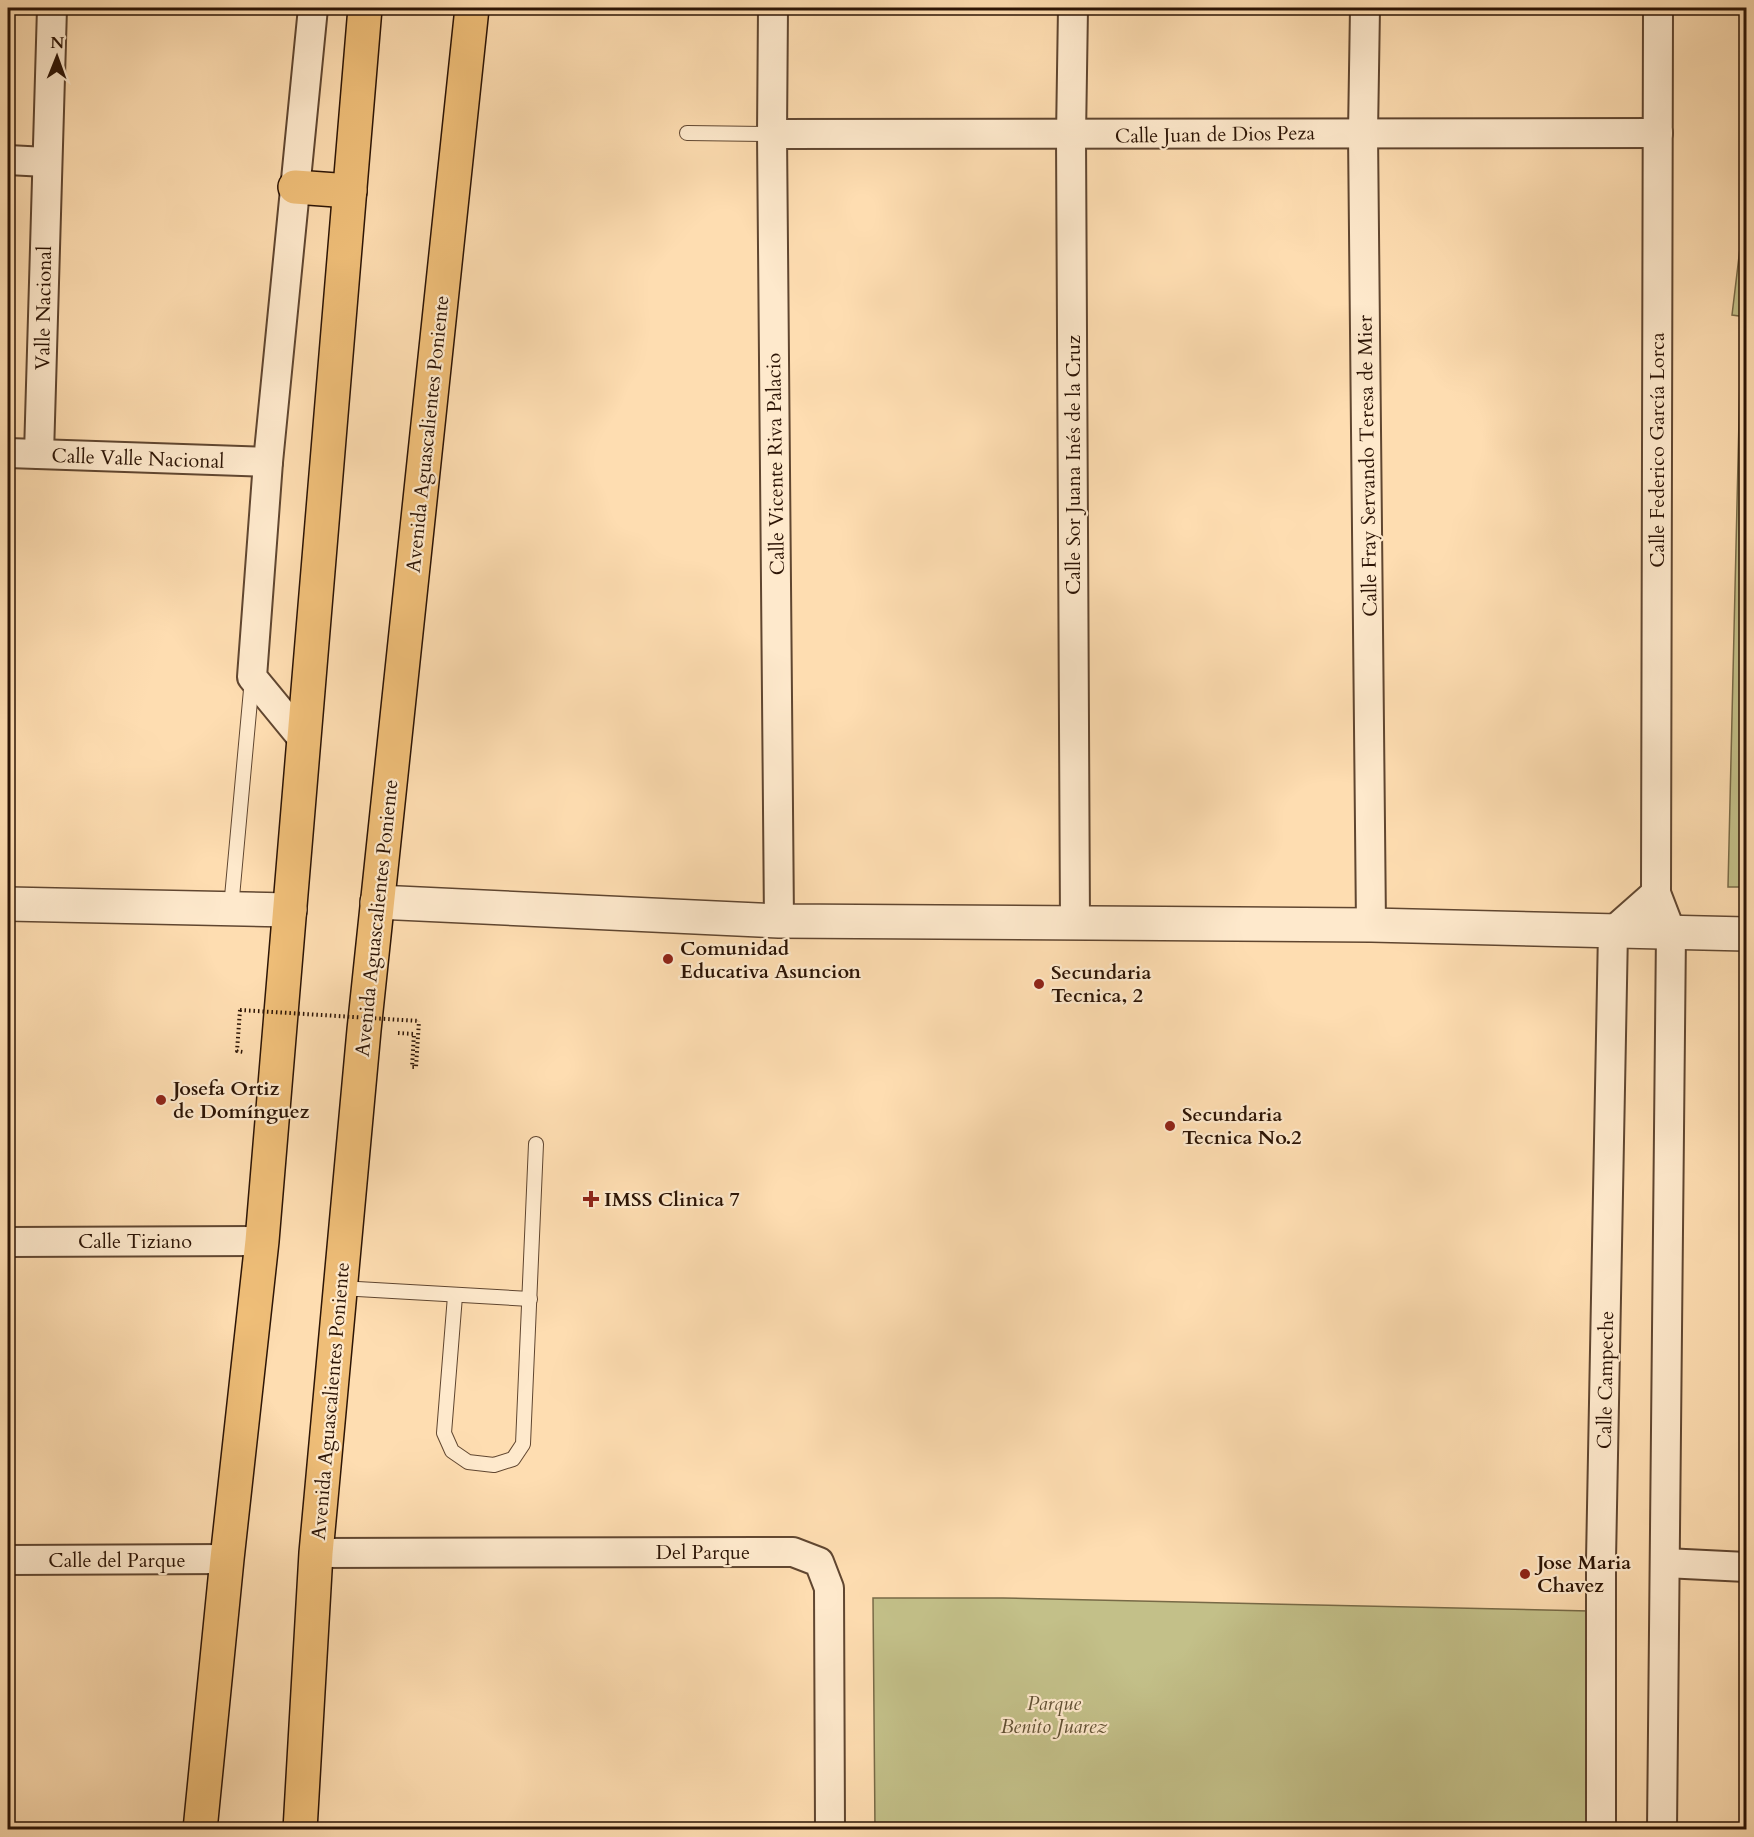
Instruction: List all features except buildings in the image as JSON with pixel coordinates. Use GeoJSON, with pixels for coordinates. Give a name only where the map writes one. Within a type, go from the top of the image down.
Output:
{"type":"FeatureCollection","features":[{"type":"Feature","properties":{"kind":"main road"},"geometry":{"type":"LineString","coordinates":[[200,1830],[262,1241],[365,8]]}},
{"type":"Feature","properties":{"kind":"main road","name":"Avenida Aguascalientes Poniente"},"geometry":{"type":"LineString","coordinates":[[300,1830],[316,1553],[340,1288],[377,902],[472,8]]}},
{"type":"Feature","properties":{"kind":"main road"},"geometry":{"type":"LineString","coordinates":[[295,187],[350,191]]}},
{"type":"Feature","properties":{"kind":"street","name":"Valle Nacional"},"geometry":{"type":"LineString","coordinates":[[39,454],[52,8]]}},
{"type":"Feature","properties":{"kind":"street"},"geometry":{"type":"LineString","coordinates":[[303,739],[252,677],[268,462],[313,8]]}},
{"type":"Feature","properties":{"kind":"street","name":"Calle Vicente Riva Palacio"},"geometry":{"type":"LineString","coordinates":[[773,8],[772,134],[780,921]]}},
{"type":"Feature","properties":{"kind":"street","name":"Calle Sor Juana Inés de la Cruz"},"geometry":{"type":"LineString","coordinates":[[1073,8],[1071,136],[1075,922]]}},
{"type":"Feature","properties":{"kind":"street","name":"Calle Fray Servando Teresa de Mier"},"geometry":{"type":"LineString","coordinates":[[1365,8],[1363,132],[1371,925]]}},
{"type":"Feature","properties":{"kind":"street","name":"Calle Federico García Lorca"},"geometry":{"type":"LineString","coordinates":[[1658,8],[1656,893],[1671,932]]}},
{"type":"Feature","properties":{"kind":"street","name":"Calle Juan de Dios Peza"},"geometry":{"type":"LineString","coordinates":[[772,134],[1071,136],[1363,132],[1658,133]]}},
{"type":"Feature","properties":{"kind":"street"},"geometry":{"type":"LineString","coordinates":[[8,160],[46,162]]}},
{"type":"Feature","properties":{"kind":"street","name":"Calle Valle Nacional"},"geometry":{"type":"LineString","coordinates":[[8,453],[268,462]]}},
{"type":"Feature","properties":{"kind":"street"},"geometry":{"type":"LineString","coordinates":[[1613,931],[1656,893]]}},
{"type":"Feature","properties":{"kind":"street"},"geometry":{"type":"LineString","coordinates":[[377,902],[780,921],[1371,925],[1746,934]]}},
{"type":"Feature","properties":{"kind":"street"},"geometry":{"type":"LineString","coordinates":[[8,904],[290,910]]}},
{"type":"Feature","properties":{"kind":"street","name":"Calle Campeche"},"geometry":{"type":"LineString","coordinates":[[1601,1830],[1601,1560],[1613,931]]}},
{"type":"Feature","properties":{"kind":"street"},"geometry":{"type":"LineString","coordinates":[[1662,1830],[1671,932]]}},
{"type":"Feature","properties":{"kind":"street","name":"Calle Tiziano"},"geometry":{"type":"LineString","coordinates":[[8,1242],[262,1241]]}},
{"type":"Feature","properties":{"kind":"street","name":"Del Parque"},"geometry":{"type":"LineString","coordinates":[[316,1553],[793,1552],[819,1562],[829,1588],[830,1830]]}},
{"type":"Feature","properties":{"kind":"street","name":"Calle del Parque"},"geometry":{"type":"LineString","coordinates":[[8,1560],[227,1559]]}},
{"type":"Feature","properties":{"kind":"street"},"geometry":{"type":"LineString","coordinates":[[1665,1563],[1746,1567]]}},
{"type":"Feature","properties":{"kind":"lane"},"geometry":{"type":"LineString","coordinates":[[687,133],[772,134]]}},
{"type":"Feature","properties":{"kind":"lane"},"geometry":{"type":"LineString","coordinates":[[231,908],[252,677]]}},
{"type":"Feature","properties":{"kind":"lane"},"geometry":{"type":"LineString","coordinates":[[455,1296],[444,1433],[452,1452],[468,1462],[494,1465],[513,1459],[523,1444],[536,1144]]}},
{"type":"Feature","properties":{"kind":"lane"},"geometry":{"type":"LineString","coordinates":[[340,1288],[530,1299]]}},
{"type":"Feature","properties":{"kind":"path"},"geometry":{"type":"LineString","coordinates":[[240,1010],[419,1021],[416,1067],[412,1067],[414,1034]]}},
{"type":"Feature","properties":{"kind":"green space"},"geometry":{"type":"Polygon","coordinates":[[[1746,198],[1746,317],[1732,315],[1746,198]]]}},
{"type":"Feature","properties":{"kind":"green space"},"geometry":{"type":"Polygon","coordinates":[[[1740,377],[1746,377],[1746,887],[1728,887],[1740,377]]]}},
{"type":"Feature","properties":{"kind":"green space","name":"Parque Benito Juarez"},"geometry":{"type":"Polygon","coordinates":[[[873,1598],[1003,1598],[1589,1611],[1587,1829],[875,1829],[873,1598]]]}},
{"type":"Feature","properties":{"kind":"place","name":"Comunidad Educativa Asuncion"},"geometry":{"type":"Point","coordinates":[668,959]}},
{"type":"Feature","properties":{"kind":"place","name":"Secundaria Tecnica, 2"},"geometry":{"type":"Point","coordinates":[1039,984]}},
{"type":"Feature","properties":{"kind":"place","name":"Josefa Ortiz de Domínguez"},"geometry":{"type":"Point","coordinates":[161,1100]}},
{"type":"Feature","properties":{"kind":"place","name":"Secundaria Tecnica No.2"},"geometry":{"type":"Point","coordinates":[1170,1126]}},
{"type":"Feature","properties":{"kind":"place","name":"IMSS Clinica 7"},"geometry":{"type":"Point","coordinates":[591,1199]}},
{"type":"Feature","properties":{"kind":"place","name":"Jose Maria Chavez"},"geometry":{"type":"Point","coordinates":[1525,1574]}}]}
